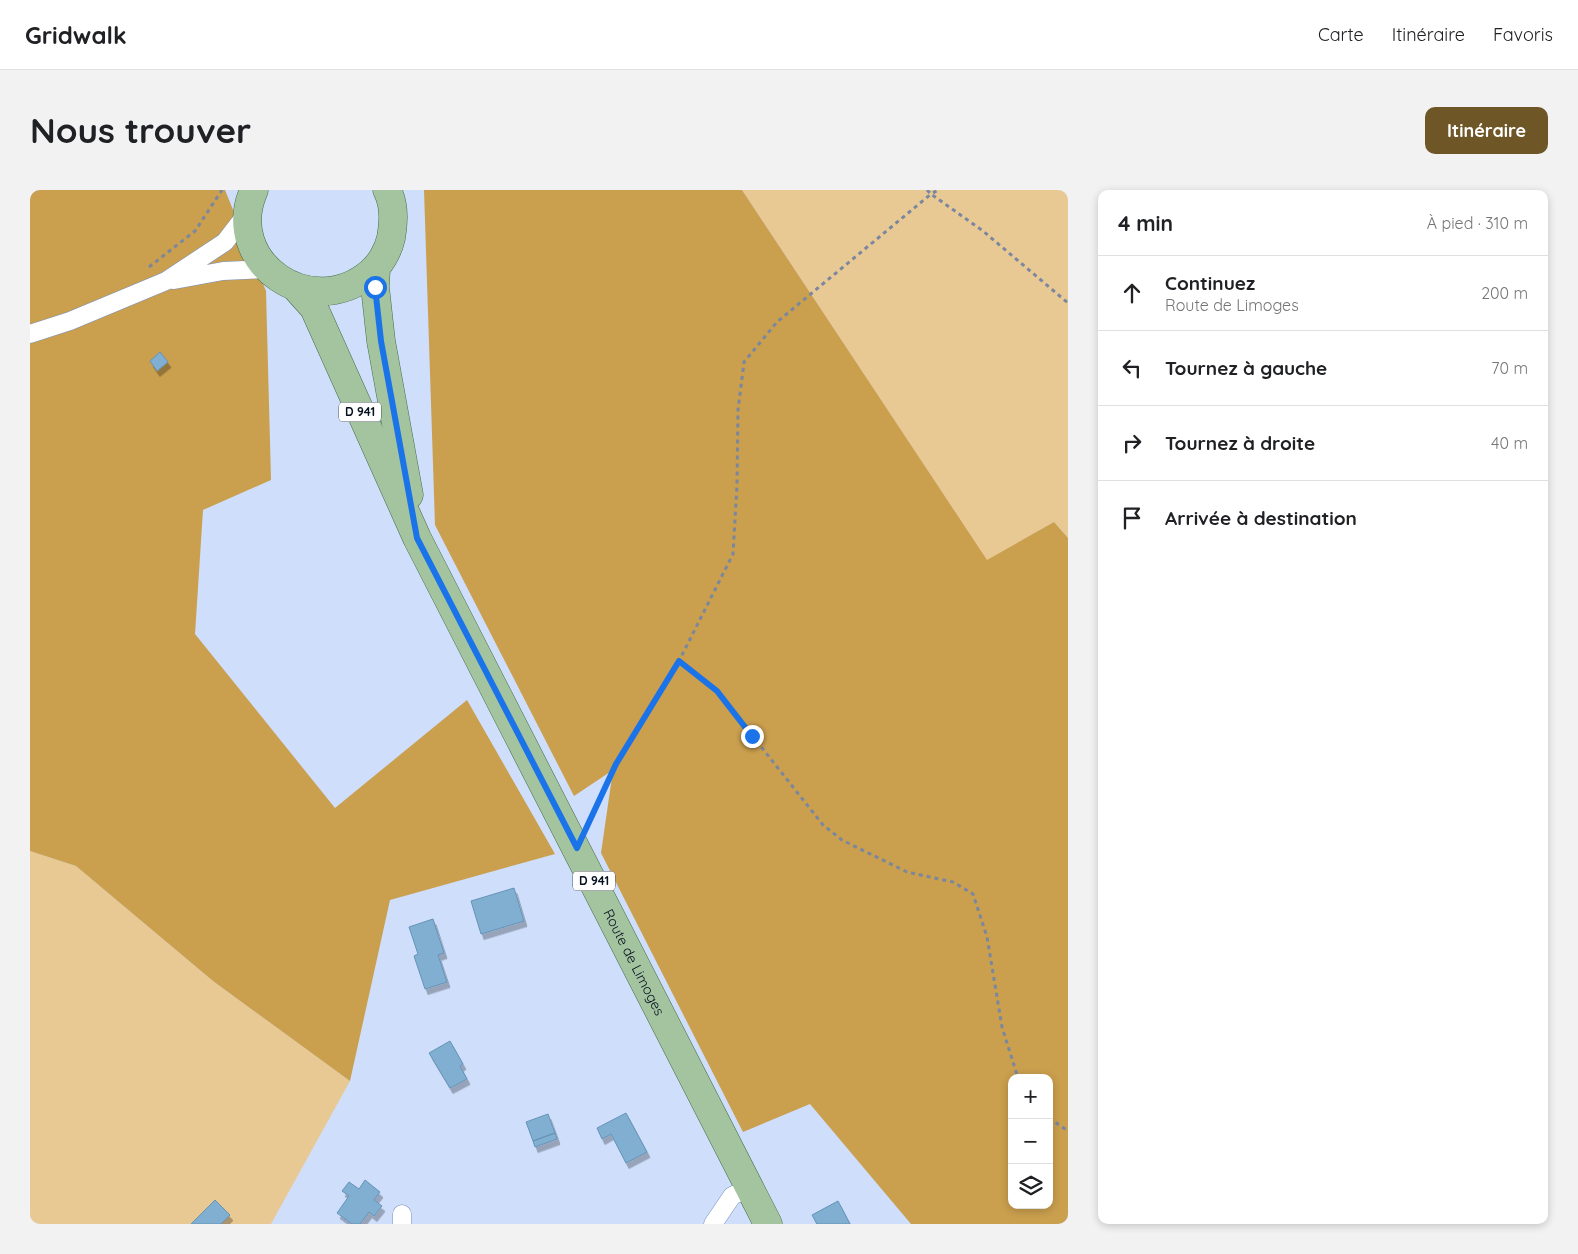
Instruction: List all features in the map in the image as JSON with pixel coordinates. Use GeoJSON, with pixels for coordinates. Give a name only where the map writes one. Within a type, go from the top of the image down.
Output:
{"type":"FeatureCollection","features":[{"type":"Feature","properties":{"kind":"main road"},"geometry":{"type":"LineString","coordinates":[[251,201],[251,242],[267,269],[281,281],[298,289],[319,292],[340,290],[360,282],[376,268],[389,246],[394,222],[391,197],[387,190]]}},
{"type":"Feature","properties":{"kind":"main road","name":"Route de Limoges"},"geometry":{"type":"LineString","coordinates":[[376,268],[375,287],[381,341],[417,538]]}},
{"type":"Feature","properties":{"kind":"main road","name":"Route de Limoges"},"geometry":{"type":"LineString","coordinates":[[298,289],[314,308],[417,538],[768,1224]]}},
{"type":"Feature","properties":{"kind":"street"},"geometry":{"type":"LineString","coordinates":[[30,334],[70,321],[166,281],[225,242],[251,201]]}},
{"type":"Feature","properties":{"kind":"street"},"geometry":{"type":"LineString","coordinates":[[166,281],[223,270],[267,269]]}},
{"type":"Feature","properties":{"kind":"street"},"geometry":{"type":"LineString","coordinates":[[713,1224],[732,1196],[750,1187]]}},
{"type":"Feature","properties":{"kind":"path"},"geometry":{"type":"LineString","coordinates":[[141,272],[195,231],[222,190]]}},
{"type":"Feature","properties":{"kind":"path"},"geometry":{"type":"LineString","coordinates":[[927,190],[983,231],[1068,303]]}},
{"type":"Feature","properties":{"kind":"path"},"geometry":{"type":"LineString","coordinates":[[577,848],[616,764],[679,661],[734,554],[738,410],[744,362],[777,322],[938,190]]}},
{"type":"Feature","properties":{"kind":"path"},"geometry":{"type":"LineString","coordinates":[[679,661],[717,691],[823,825],[836,835],[907,872],[952,882],[973,894],[987,937],[1002,1026],[1017,1074]]}},
{"type":"Feature","properties":{"kind":"path"},"geometry":{"type":"LineString","coordinates":[[1050,1119],[1068,1131]]}},
{"type":"Feature","properties":{"kind":"shaded area"},"geometry":{"type":"Polygon","coordinates":[[[30,190],[225,190],[266,291],[271,480],[203,510],[195,634],[335,808],[467,700],[555,854],[390,900],[350,1081],[213,981],[76,866],[30,851],[30,190]]]}},
{"type":"Feature","properties":{"kind":"shaded area"},"geometry":{"type":"Polygon","coordinates":[[[424,190],[742,190],[987,560],[1054,522],[1068,538],[1068,1224],[911,1224],[810,1104],[743,1132],[601,853],[613,770],[574,796],[435,525],[424,190]]]}},
{"type":"Feature","properties":{"kind":"shaded area"},"geometry":{"type":"Polygon","coordinates":[[[742,190],[1068,190],[1068,538],[1054,522],[987,561],[742,190]]]}},
{"type":"Feature","properties":{"kind":"shaded area"},"geometry":{"type":"Polygon","coordinates":[[[30,851],[76,866],[213,981],[350,1081],[271,1224],[30,1224],[30,851]]]}},
{"type":"Feature","properties":{"kind":"building"},"geometry":{"type":"Polygon","coordinates":[[[160,352],[168,362],[157,371],[150,361],[160,352]]]}},
{"type":"Feature","properties":{"kind":"building"},"geometry":{"type":"Polygon","coordinates":[[[514,888],[524,921],[481,934],[471,901],[514,888]]]}},
{"type":"Feature","properties":{"kind":"building"},"geometry":{"type":"Polygon","coordinates":[[[433,919],[444,953],[438,955],[447,982],[425,989],[414,956],[418,954],[409,927],[433,919]]]}},
{"type":"Feature","properties":{"kind":"building"},"geometry":{"type":"Polygon","coordinates":[[[450,1041],[463,1064],[460,1066],[467,1079],[450,1088],[429,1053],[450,1041]]]}},
{"type":"Feature","properties":{"kind":"building"},"geometry":{"type":"Polygon","coordinates":[[[626,1113],[647,1152],[626,1163],[611,1134],[602,1139],[597,1128],[626,1113]]]}},
{"type":"Feature","properties":{"kind":"building"},"geometry":{"type":"Polygon","coordinates":[[[548,1114],[555,1133],[533,1141],[526,1122],[548,1114]]]}},
{"type":"Feature","properties":{"kind":"building"},"geometry":{"type":"Polygon","coordinates":[[[555,1133],[557,1139],[535,1147],[533,1141],[555,1133]]]}},
{"type":"Feature","properties":{"kind":"building"},"geometry":{"type":"Polygon","coordinates":[[[365,1180],[380,1192],[374,1200],[382,1206],[374,1216],[369,1212],[360,1224],[352,1224],[337,1213],[349,1196],[342,1191],[349,1182],[359,1189],[365,1180]]]}},
{"type":"Feature","properties":{"kind":"building"},"geometry":{"type":"Polygon","coordinates":[[[215,1200],[230,1215],[221,1224],[191,1224],[215,1200]]]}},
{"type":"Feature","properties":{"kind":"building"},"geometry":{"type":"Polygon","coordinates":[[[838,1201],[850,1224],[817,1224],[812,1215],[838,1201]]]}},
{"type":"Feature","properties":{"kind":"route"},"geometry":{"type":"LineString","coordinates":[[375,287],[381,341],[417,538],[577,848],[616,764],[679,661],[717,691],[752,736]]}}]}
